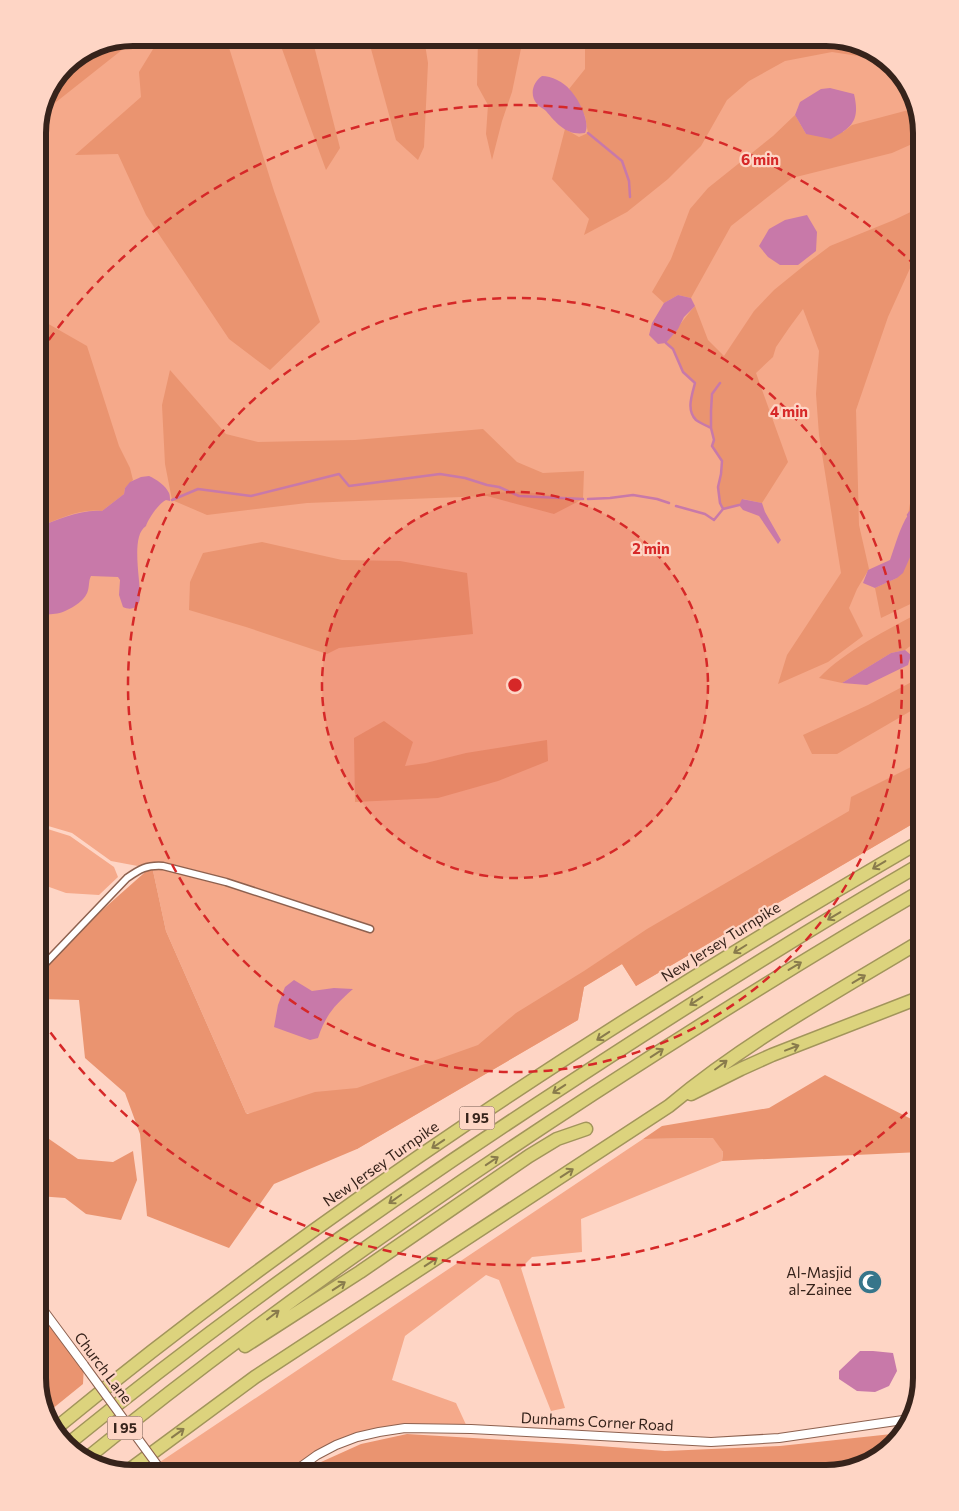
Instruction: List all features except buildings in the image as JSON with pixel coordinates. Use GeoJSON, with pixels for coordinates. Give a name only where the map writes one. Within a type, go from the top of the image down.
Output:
{"type":"FeatureCollection","features":[{"type":"Feature","properties":{"kind":"highway","name":"New Jersey Turnpike"},"geometry":{"type":"LineString","coordinates":[[60,1425],[215,1304],[411,1162],[692,979],[913,846]]}},
{"type":"Feature","properties":{"kind":"highway","name":"I 95"},"geometry":{"type":"LineString","coordinates":[[73,1440],[226,1321],[304,1263],[413,1187],[703,996],[913,869]]}},
{"type":"Feature","properties":{"kind":"highway","name":"I 95"},"geometry":{"type":"LineString","coordinates":[[93,1455],[164,1397],[324,1278],[438,1197],[715,1016],[913,896]]}},
{"type":"Feature","properties":{"kind":"highway","name":"I 95"},"geometry":{"type":"LineString","coordinates":[[136,1465],[255,1377],[669,1106],[737,1053],[913,946]]}},
{"type":"Feature","properties":{"kind":"highway"},"geometry":{"type":"LineString","coordinates":[[669,1106],[772,1055],[913,1000]]}},
{"type":"Feature","properties":{"kind":"highway"},"geometry":{"type":"LineString","coordinates":[[164,1397],[360,1272],[528,1156],[557,1139],[586,1129]]}},
{"type":"Feature","properties":{"kind":"street"},"geometry":{"type":"LineString","coordinates":[[46,963],[127,878],[143,867],[152,866],[162,866],[226,882],[370,929]]}},
{"type":"Feature","properties":{"kind":"street","name":"Church Lane"},"geometry":{"type":"LineString","coordinates":[[46,1314],[157,1465]]}},
{"type":"Feature","properties":{"kind":"street","name":"Dunhams Corner Road"},"geometry":{"type":"LineString","coordinates":[[303,1465],[336,1445],[357,1437],[404,1428],[468,1429],[711,1442],[780,1438],[901,1420]]}},
{"type":"Feature","properties":{"kind":"shaded area"},"geometry":{"type":"Polygon","coordinates":[[[133,46],[832,46],[864,55],[883,68],[904,95],[910,110],[913,133],[913,824],[636,986],[622,964],[584,987],[578,1020],[357,1149],[246,1113],[166,931],[152,866],[143,867],[111,861],[72,833],[46,825],[46,127],[49,110],[61,85],[80,65],[110,50],[133,46]]]}},
{"type":"Feature","properties":{"kind":"shaded area"},"geometry":{"type":"Polygon","coordinates":[[[155,46],[229,46],[274,191],[320,322],[270,370],[229,339],[146,215],[118,154],[75,155],[141,97],[139,72],[155,46]]]}},
{"type":"Feature","properties":{"kind":"shaded area"},"geometry":{"type":"Polygon","coordinates":[[[281,46],[314,46],[340,148],[326,170],[281,46]]]}},
{"type":"Feature","properties":{"kind":"shaded area"},"geometry":{"type":"Polygon","coordinates":[[[370,46],[425,46],[428,63],[424,147],[418,160],[396,140],[370,46]]]}},
{"type":"Feature","properties":{"kind":"shaded area"},"geometry":{"type":"Polygon","coordinates":[[[478,46],[522,46],[512,92],[492,160],[486,134],[488,105],[477,85],[478,46]]]}},
{"type":"Feature","properties":{"kind":"shaded area"},"geometry":{"type":"Polygon","coordinates":[[[585,46],[832,46],[854,51],[868,57],[832,52],[785,61],[749,81],[727,100],[701,146],[668,179],[627,212],[584,235],[589,219],[552,179],[565,129],[579,137],[588,133],[585,116],[569,89],[585,69],[585,46]]]}},
{"type":"Feature","properties":{"kind":"shaded area"},"geometry":{"type":"Polygon","coordinates":[[[126,47],[50,107],[61,85],[85,61],[100,53],[126,47]]]}},
{"type":"Feature","properties":{"kind":"shaded area"},"geometry":{"type":"Polygon","coordinates":[[[542,76],[561,82],[573,94],[580,104],[585,117],[585,133],[573,133],[563,128],[537,104],[533,97],[533,89],[536,82],[542,76]]]}},
{"type":"Feature","properties":{"kind":"shaded area"},"geometry":{"type":"Polygon","coordinates":[[[830,88],[854,94],[856,110],[853,122],[845,131],[831,139],[806,134],[795,115],[800,102],[821,89],[830,88]]]}},
{"type":"Feature","properties":{"kind":"shaded area"},"geometry":{"type":"Polygon","coordinates":[[[910,110],[913,144],[892,153],[792,178],[731,226],[691,298],[678,295],[664,303],[652,292],[671,259],[690,209],[708,188],[773,136],[795,115],[806,134],[843,132],[852,125],[910,110]]]}},
{"type":"Feature","properties":{"kind":"shaded area"},"geometry":{"type":"Polygon","coordinates":[[[913,211],[913,262],[888,317],[856,410],[859,525],[869,569],[857,589],[849,608],[863,636],[828,662],[778,684],[787,655],[841,573],[819,435],[816,394],[819,351],[803,309],[776,347],[773,357],[756,373],[788,462],[762,503],[743,499],[739,505],[723,509],[720,503],[718,487],[722,461],[712,446],[714,440],[711,428],[696,420],[693,416],[690,407],[695,383],[683,372],[673,349],[666,343],[695,306],[708,340],[724,356],[754,311],[774,290],[806,264],[830,246],[913,211]]]}},
{"type":"Feature","properties":{"kind":"shaded area"},"geometry":{"type":"Polygon","coordinates":[[[807,215],[817,232],[816,251],[798,265],[780,265],[768,257],[759,246],[769,229],[785,220],[807,215]]]}},
{"type":"Feature","properties":{"kind":"shaded area"},"geometry":{"type":"Polygon","coordinates":[[[678,295],[691,298],[695,306],[684,317],[678,329],[666,343],[658,344],[649,335],[652,323],[664,303],[678,295]]]}},
{"type":"Feature","properties":{"kind":"shaded area"},"geometry":{"type":"Polygon","coordinates":[[[46,323],[87,346],[119,446],[130,468],[133,480],[125,488],[124,494],[102,511],[85,511],[46,524],[46,323]]]}},
{"type":"Feature","properties":{"kind":"shaded area"},"geometry":{"type":"Polygon","coordinates":[[[170,370],[226,434],[258,442],[355,440],[483,429],[517,462],[543,473],[584,471],[583,499],[554,514],[487,496],[307,503],[207,515],[172,500],[165,464],[162,405],[170,370]]]}},
{"type":"Feature","properties":{"kind":"shaded area"},"geometry":{"type":"Polygon","coordinates":[[[149,476],[158,481],[166,488],[170,501],[166,500],[163,502],[151,515],[138,539],[137,560],[140,598],[138,604],[132,609],[123,607],[119,595],[120,580],[118,577],[91,576],[87,593],[77,605],[57,614],[46,614],[46,524],[77,513],[102,511],[124,494],[125,488],[130,482],[149,476]]]}},
{"type":"Feature","properties":{"kind":"shaded area"},"geometry":{"type":"Polygon","coordinates":[[[913,486],[913,515],[908,515],[913,486]]]}},
{"type":"Feature","properties":{"kind":"shaded area"},"geometry":{"type":"Polygon","coordinates":[[[742,499],[762,503],[781,540],[778,544],[759,516],[743,510],[739,505],[742,499]]]}},
{"type":"Feature","properties":{"kind":"shaded area"},"geometry":{"type":"Polygon","coordinates":[[[908,515],[913,515],[913,534],[911,538],[913,550],[903,573],[897,578],[875,588],[863,583],[868,570],[890,560],[908,515]]]}},
{"type":"Feature","properties":{"kind":"shaded area"},"geometry":{"type":"Polygon","coordinates":[[[913,534],[913,603],[881,618],[875,588],[897,578],[913,534]]]}},
{"type":"Feature","properties":{"kind":"shaded area"},"geometry":{"type":"Polygon","coordinates":[[[262,542],[342,560],[400,561],[467,573],[473,634],[339,648],[327,654],[189,610],[190,582],[203,553],[262,542]]]}},
{"type":"Feature","properties":{"kind":"shaded area"},"geometry":{"type":"Polygon","coordinates":[[[913,616],[913,644],[905,650],[891,653],[842,683],[819,678],[841,659],[881,633],[913,616]]]}},
{"type":"Feature","properties":{"kind":"shaded area"},"geometry":{"type":"Polygon","coordinates":[[[905,650],[911,655],[908,665],[867,685],[842,683],[891,653],[905,650]]]}},
{"type":"Feature","properties":{"kind":"shaded area"},"geometry":{"type":"Polygon","coordinates":[[[913,681],[913,710],[837,754],[812,754],[803,735],[868,705],[913,681]]]}},
{"type":"Feature","properties":{"kind":"shaded area"},"geometry":{"type":"Polygon","coordinates":[[[384,721],[413,742],[405,766],[466,753],[547,740],[548,761],[498,781],[438,798],[355,802],[354,738],[384,721]]]}},
{"type":"Feature","properties":{"kind":"shaded area"},"geometry":{"type":"Polygon","coordinates":[[[913,766],[913,824],[636,986],[622,964],[584,987],[578,1020],[357,1149],[274,1184],[229,1248],[147,1216],[140,1134],[125,1093],[85,1058],[79,1000],[46,999],[46,968],[91,920],[152,866],[166,931],[246,1113],[248,1114],[315,1092],[357,1088],[478,1045],[516,1013],[647,929],[849,811],[851,797],[913,766]]]}},
{"type":"Feature","properties":{"kind":"shaded area"},"geometry":{"type":"Polygon","coordinates":[[[46,828],[70,836],[114,867],[118,877],[99,895],[66,893],[46,886],[46,828]]]}},
{"type":"Feature","properties":{"kind":"shaded area"},"geometry":{"type":"Polygon","coordinates":[[[294,980],[312,991],[334,988],[353,989],[332,1010],[324,1022],[318,1038],[310,1040],[274,1027],[278,1005],[285,987],[294,980]]]}},
{"type":"Feature","properties":{"kind":"shaded area"},"geometry":{"type":"Polygon","coordinates":[[[825,1075],[913,1120],[913,1152],[722,1161],[723,1152],[713,1138],[643,1139],[662,1126],[769,1108],[825,1075]]]}},
{"type":"Feature","properties":{"kind":"shaded area"},"geometry":{"type":"Polygon","coordinates":[[[46,1137],[78,1159],[113,1162],[133,1151],[137,1180],[121,1220],[86,1214],[65,1198],[46,1197],[46,1137]]]}},
{"type":"Feature","properties":{"kind":"shaded area"},"geometry":{"type":"Polygon","coordinates":[[[714,1138],[723,1152],[722,1161],[581,1219],[582,1252],[532,1257],[521,1268],[565,1408],[551,1411],[499,1280],[486,1275],[405,1336],[392,1380],[456,1403],[468,1429],[428,1427],[357,1437],[306,1465],[158,1465],[157,1464],[643,1139],[714,1138]]]}},
{"type":"Feature","properties":{"kind":"shaded area"},"geometry":{"type":"Polygon","coordinates":[[[46,1314],[84,1365],[83,1384],[52,1409],[46,1378],[46,1314]]]}},
{"type":"Feature","properties":{"kind":"shaded area"},"geometry":{"type":"Polygon","coordinates":[[[860,1351],[893,1353],[897,1371],[889,1386],[875,1392],[857,1391],[839,1379],[839,1371],[860,1351]]]}},
{"type":"Feature","properties":{"kind":"shaded area"},"geometry":{"type":"Polygon","coordinates":[[[407,1434],[665,1451],[780,1446],[892,1434],[864,1456],[843,1463],[826,1465],[317,1465],[361,1444],[407,1434]]]}},
{"type":"Feature","properties":{"kind":"waterway"},"geometry":{"type":"LineString","coordinates":[[588,133],[622,161],[629,181],[630,197]]}},
{"type":"Feature","properties":{"kind":"waterway"},"geometry":{"type":"LineString","coordinates":[[666,343],[673,349],[683,372],[695,383],[690,407],[693,416],[696,420],[711,428],[714,440],[712,446],[722,461],[718,487],[720,503],[723,509],[739,505]]}},
{"type":"Feature","properties":{"kind":"waterway"},"geometry":{"type":"LineString","coordinates":[[711,428],[712,394],[720,383]]}},
{"type":"Feature","properties":{"kind":"waterway"},"geometry":{"type":"LineString","coordinates":[[172,500],[198,489],[251,496],[339,474],[349,486],[440,474],[499,487],[519,496],[583,499]]}},
{"type":"Feature","properties":{"kind":"waterway"},"geometry":{"type":"LineString","coordinates":[[588,499],[633,495],[669,503]]}},
{"type":"Feature","properties":{"kind":"waterway"},"geometry":{"type":"LineString","coordinates":[[676,506],[705,514],[714,520],[723,509]]}},
{"type":"Feature","properties":{"kind":"waterway"},"geometry":{"type":"LineString","coordinates":[[908,515],[913,508]]}},
{"type":"Feature","properties":{"kind":"place","name":"Al-Masjid al-Zainee"},"geometry":{"type":"Point","coordinates":[870,1282]}}]}
